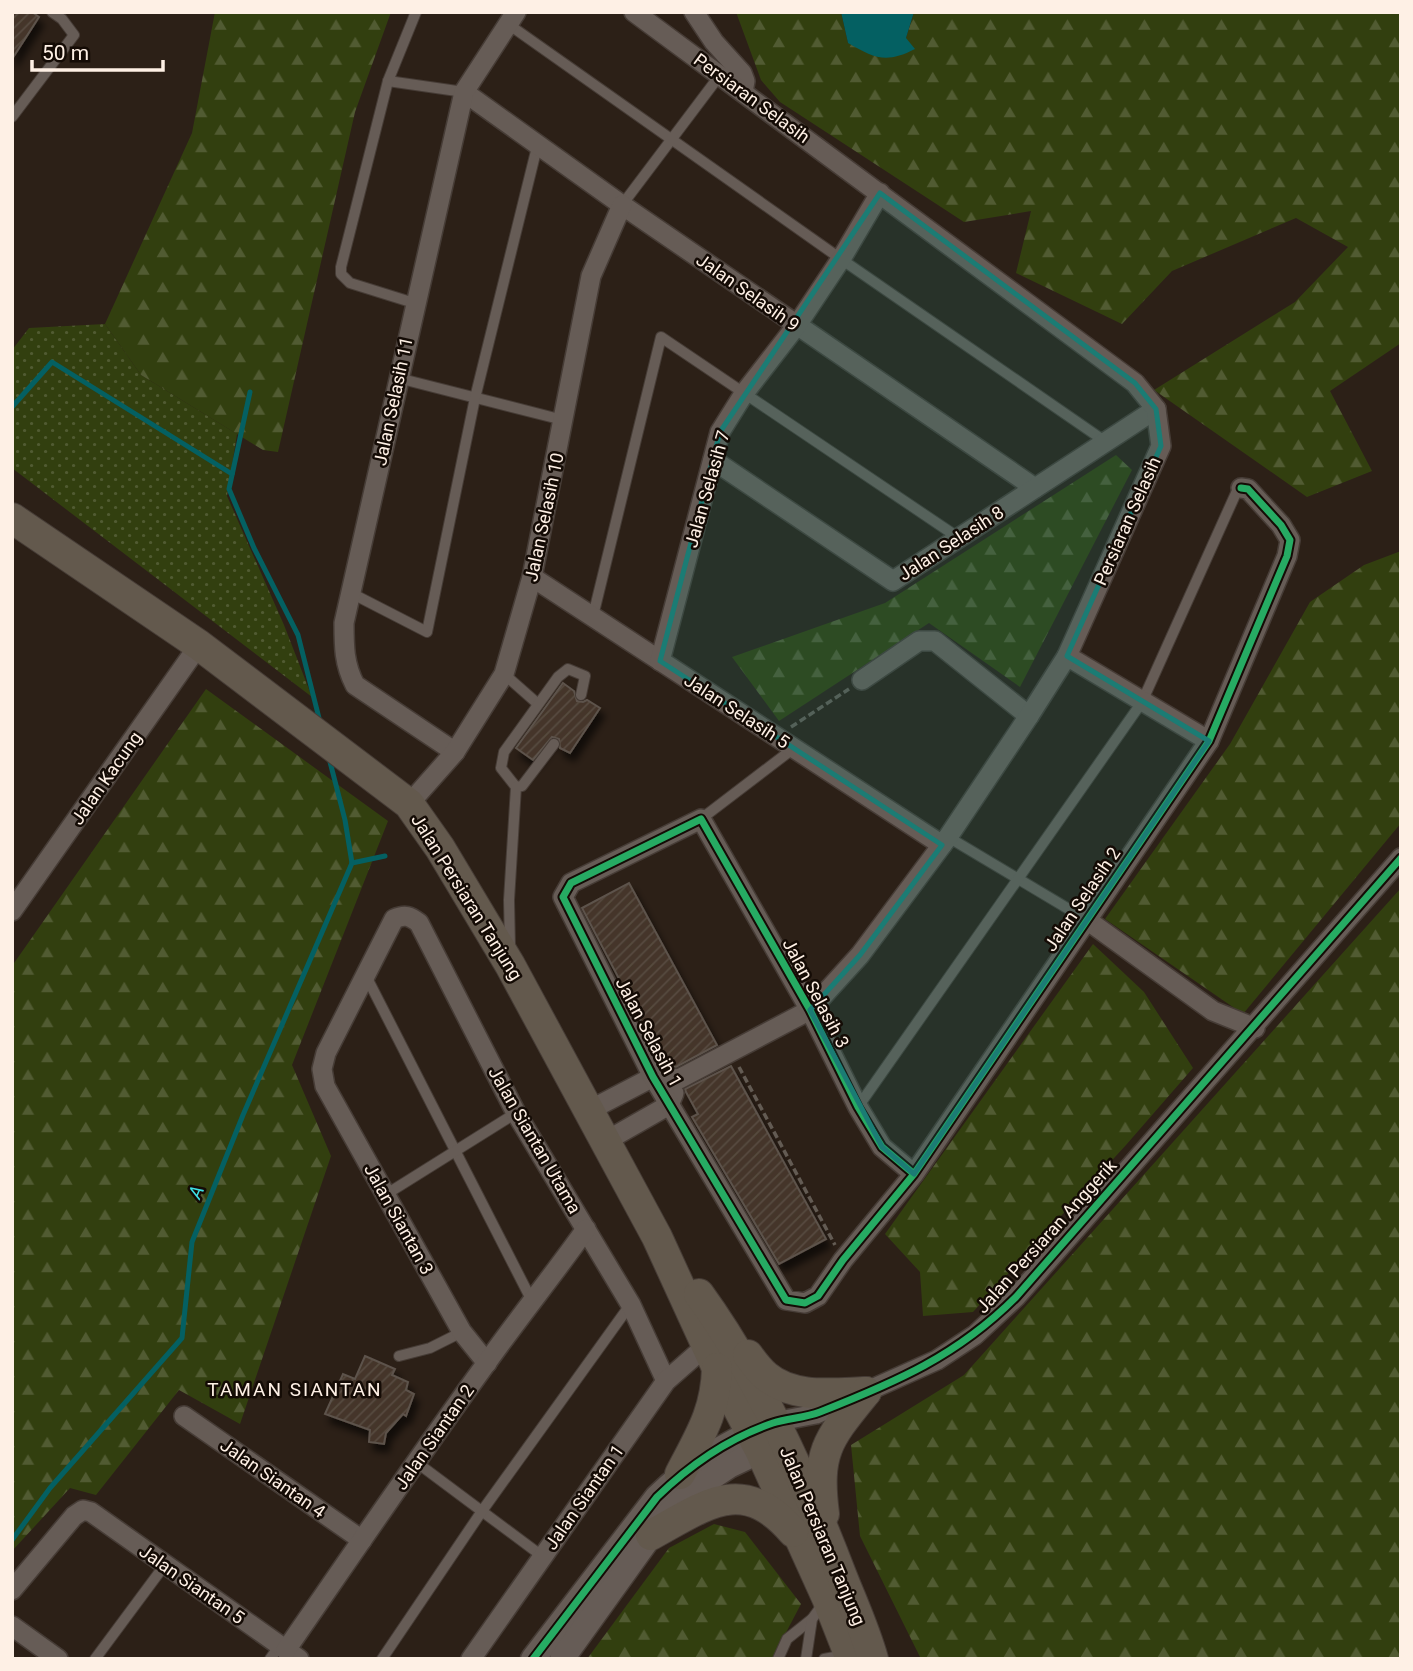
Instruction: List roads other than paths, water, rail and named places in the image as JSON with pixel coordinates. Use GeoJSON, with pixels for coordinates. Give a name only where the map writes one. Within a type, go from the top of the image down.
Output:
{"type":"FeatureCollection","features":[{"type":"Feature","properties":{"kind":"main road","name":"Jalan Persiaran Tanjung"},"geometry":{"type":"LineString","coordinates":[[12,518],[199,645],[409,804],[440,848],[510,965],[767,1436],[814,1539],[849,1658]]}},
{"type":"Feature","properties":{"kind":"main road","name":"Jalan Persiaran Tanjung"},"geometry":{"type":"LineString","coordinates":[[715,1345],[767,1436]]}},
{"type":"Feature","properties":{"kind":"main road"},"geometry":{"type":"LineString","coordinates":[[715,1345],[787,1388],[811,1393],[866,1392]]}},
{"type":"Feature","properties":{"kind":"main road"},"geometry":{"type":"LineString","coordinates":[[680,1475],[706,1425],[717,1392],[715,1345]]}},
{"type":"Feature","properties":{"kind":"main road"},"geometry":{"type":"LineString","coordinates":[[651,1535],[706,1506],[719,1501],[741,1499],[763,1505],[814,1539],[823,1458],[840,1424],[866,1392]]}},
{"type":"Feature","properties":{"kind":"main road","name":"Jalan Persiaran Tanjung"},"geometry":{"type":"LineString","coordinates":[[814,1539],[820,1609],[849,1658]]}},
{"type":"Feature","properties":{"kind":"street","name":"Persiaran Selasih"},"geometry":{"type":"LineString","coordinates":[[634,12],[1135,383],[1156,409],[1161,446],[1067,656],[945,841],[860,955],[810,1010],[679,1079]]}},
{"type":"Feature","properties":{"kind":"street"},"geometry":{"type":"LineString","coordinates":[[694,12],[714,42],[742,73],[745,81],[743,92]]}},
{"type":"Feature","properties":{"kind":"street","name":"Jalan Selasih 11"},"geometry":{"type":"LineString","coordinates":[[455,752],[355,685],[344,655],[344,623],[414,303],[464,92],[512,18]]}},
{"type":"Feature","properties":{"kind":"street","name":"Jalan Selasih 9"},"geometry":{"type":"LineString","coordinates":[[464,92],[622,205],[1035,488]]}},
{"type":"Feature","properties":{"kind":"street","name":"Jalan Selasih 7"},"geometry":{"type":"LineString","coordinates":[[660,661],[720,432],[745,392],[797,325],[841,259],[880,193]]}},
{"type":"Feature","properties":{"kind":"street","name":"Jalan Selasih 10"},"geometry":{"type":"LineString","coordinates":[[409,804],[455,752],[504,674],[532,577],[590,276],[622,205]]}},
{"type":"Feature","properties":{"kind":"street","name":"Jalan Selasih 8"},"geometry":{"type":"LineString","coordinates":[[713,460],[892,581],[1156,409]]}},
{"type":"Feature","properties":{"kind":"street","name":"Jalan Selasih 2"},"geometry":{"type":"LineString","coordinates":[[805,1303],[818,1296],[843,1260],[914,1174],[1209,741],[1287,556],[1290,540],[1281,525],[1248,489],[1241,488]]}},
{"type":"Feature","properties":{"kind":"street","name":"Jalan Selasih 5"},"geometry":{"type":"LineString","coordinates":[[532,577],[793,748],[945,841]]}},
{"type":"Feature","properties":{"kind":"street"},"geometry":{"type":"LineString","coordinates":[[862,680],[919,641],[935,641],[1029,716]]}},
{"type":"Feature","properties":{"kind":"street","name":"Jalan Kacung"},"geometry":{"type":"LineString","coordinates":[[12,911],[199,645]]}},
{"type":"Feature","properties":{"kind":"street"},"geometry":{"type":"LineString","coordinates":[[1067,656],[1209,741]]}},
{"type":"Feature","properties":{"kind":"street","name":"Jalan Selasih 3"},"geometry":{"type":"LineString","coordinates":[[701,819],[810,1010],[858,1107],[882,1147],[914,1174]]}},
{"type":"Feature","properties":{"kind":"street","name":"Jalan Selasih 1"},"geometry":{"type":"LineString","coordinates":[[701,819],[571,883],[563,897],[669,1105],[786,1300],[805,1303]]}},
{"type":"Feature","properties":{"kind":"street","name":"Jalan Persiaran Anggerik"},"geometry":{"type":"LineString","coordinates":[[533,1659],[657,1497],[680,1475],[718,1448],[767,1436],[937,1360],[992,1321],[1255,1028],[1401,858]]}},
{"type":"Feature","properties":{"kind":"street","name":"Jalan Siantan Utama"},"geometry":{"type":"LineString","coordinates":[[365,973],[394,919],[407,915],[419,923],[516,1113],[631,1305],[666,1381]]}},
{"type":"Feature","properties":{"kind":"street","name":"Jalan Selasih 2"},"geometry":{"type":"LineString","coordinates":[[1087,920],[1213,1011],[1255,1028]]}},
{"type":"Feature","properties":{"kind":"street","name":"Jalan Siantan 3"},"geometry":{"type":"LineString","coordinates":[[365,973],[326,1053],[322,1069],[325,1086],[462,1332],[486,1363]]}},
{"type":"Feature","properties":{"kind":"street"},"geometry":{"type":"LineString","coordinates":[[590,1110],[653,1077],[679,1079],[669,1105],[606,1140]]}},
{"type":"Feature","properties":{"kind":"street","name":"Jalan Siantan 2"},"geometry":{"type":"LineString","coordinates":[[284,1653],[486,1363],[550,1281],[586,1228]]}},
{"type":"Feature","properties":{"kind":"street","name":"Jalan Siantan 1"},"geometry":{"type":"LineString","coordinates":[[471,1659],[666,1381],[715,1345]]}},
{"type":"Feature","properties":{"kind":"street","name":"Jalan Siantan 4"},"geometry":{"type":"LineString","coordinates":[[184,1416],[362,1540]]}},
{"type":"Feature","properties":{"kind":"street","name":"Jalan Persiaran Anggerik"},"geometry":{"type":"LineString","coordinates":[[562,1659],[651,1535],[696,1488],[767,1436]]}},
{"type":"Feature","properties":{"kind":"street","name":"Jalan Siantan 5"},"geometry":{"type":"LineString","coordinates":[[12,1590],[74,1516],[83,1510],[91,1512],[284,1653]]}},
{"type":"Feature","properties":{"kind":"street"},"geometry":{"type":"LineString","coordinates":[[12,1626],[58,1659]]}},
{"type":"Feature","properties":{"kind":"lane"},"geometry":{"type":"LineString","coordinates":[[12,117],[74,35],[62,19],[52,12]]}},
{"type":"Feature","properties":{"kind":"lane"},"geometry":{"type":"LineString","coordinates":[[414,303],[350,283],[341,274],[388,81],[416,12]]}},
{"type":"Feature","properties":{"kind":"lane"},"geometry":{"type":"LineString","coordinates":[[512,18],[672,139],[1106,442]]}},
{"type":"Feature","properties":{"kind":"lane"},"geometry":{"type":"LineString","coordinates":[[622,205],[720,75]]}},
{"type":"Feature","properties":{"kind":"lane"},"geometry":{"type":"LineString","coordinates":[[388,81],[464,92]]}},
{"type":"Feature","properties":{"kind":"lane"},"geometry":{"type":"LineString","coordinates":[[350,592],[427,632],[475,398],[538,143]]}},
{"type":"Feature","properties":{"kind":"lane"},"geometry":{"type":"LineString","coordinates":[[593,616],[661,337],[959,538]]}},
{"type":"Feature","properties":{"kind":"lane"},"geometry":{"type":"LineString","coordinates":[[398,377],[564,421]]}},
{"type":"Feature","properties":{"kind":"lane"},"geometry":{"type":"LineString","coordinates":[[858,1107],[1142,702],[1241,488]]}},
{"type":"Feature","properties":{"kind":"lane"},"geometry":{"type":"LineString","coordinates":[[510,965],[509,900],[516,788],[501,768],[504,752],[558,677],[568,668],[585,676],[581,695]]}},
{"type":"Feature","properties":{"kind":"lane"},"geometry":{"type":"LineString","coordinates":[[504,674],[538,704]]}},
{"type":"Feature","properties":{"kind":"lane"},"geometry":{"type":"LineString","coordinates":[[516,788],[522,786],[554,744]]}},
{"type":"Feature","properties":{"kind":"lane","name":"Jalan Selasih 1"},"geometry":{"type":"LineString","coordinates":[[701,819],[793,748]]}},
{"type":"Feature","properties":{"kind":"lane"},"geometry":{"type":"LineString","coordinates":[[945,841],[1018,877],[1087,920]]}},
{"type":"Feature","properties":{"kind":"lane"},"geometry":{"type":"LineString","coordinates":[[365,973],[532,1301]]}},
{"type":"Feature","properties":{"kind":"lane"},"geometry":{"type":"LineString","coordinates":[[385,1195],[516,1113]]}},
{"type":"Feature","properties":{"kind":"lane"},"geometry":{"type":"LineString","coordinates":[[382,1659],[482,1511],[631,1305]]}},
{"type":"Feature","properties":{"kind":"lane"},"geometry":{"type":"LineString","coordinates":[[399,1356],[430,1348],[462,1332]]}},
{"type":"Feature","properties":{"kind":"lane"},"geometry":{"type":"LineString","coordinates":[[416,1462],[542,1556]]}},
{"type":"Feature","properties":{"kind":"lane"},"geometry":{"type":"LineString","coordinates":[[96,1659],[164,1566]]}},
{"type":"Feature","properties":{"kind":"lane"},"geometry":{"type":"LineString","coordinates":[[778,1659],[787,1639],[820,1609]]}},
{"type":"Feature","properties":{"kind":"lane"},"geometry":{"type":"LineString","coordinates":[[806,1659],[820,1609]]}},
{"type":"Feature","properties":{"kind":"water"},"geometry":{"type":"Polygon","coordinates":[[[841,12],[914,12],[906,38],[915,49],[888,58],[865,52],[848,43],[841,12]]]}},
{"type":"Feature","properties":{"kind":"waterway"},"geometry":{"type":"LineString","coordinates":[[12,407],[52,362],[232,474]]}},
{"type":"Feature","properties":{"kind":"waterway"},"geometry":{"type":"LineString","coordinates":[[250,392],[229,489],[254,548],[298,635],[320,722]]}},
{"type":"Feature","properties":{"kind":"waterway","name":"A"},"geometry":{"type":"LineString","coordinates":[[12,1540],[50,1488],[182,1338],[192,1242],[243,1115],[352,863],[345,820],[329,758]]}},
{"type":"Feature","properties":{"kind":"waterway"},"geometry":{"type":"LineString","coordinates":[[352,863],[385,856]]}},
{"type":"Feature","properties":{"kind":"district","name":"TAMAN SIANTAN"},"geometry":{"type":"Point","coordinates":[295,1389]}}]}
